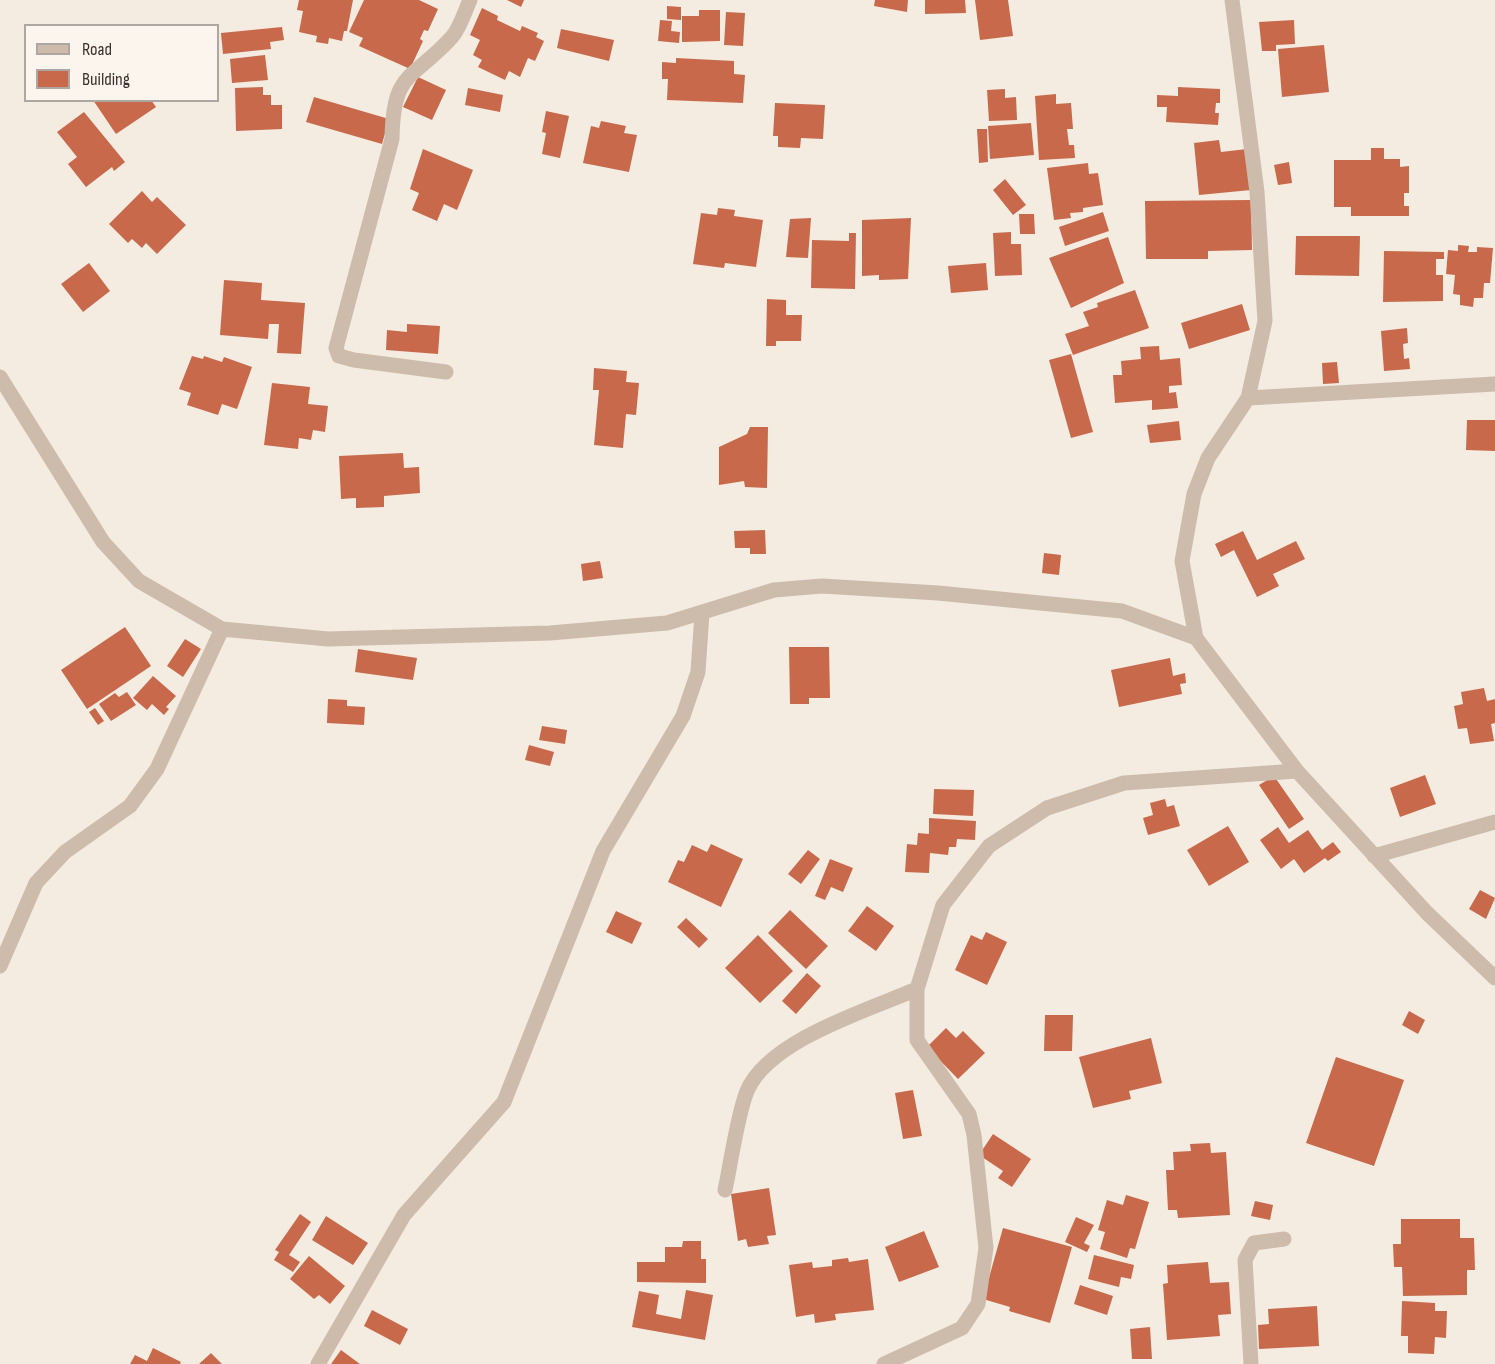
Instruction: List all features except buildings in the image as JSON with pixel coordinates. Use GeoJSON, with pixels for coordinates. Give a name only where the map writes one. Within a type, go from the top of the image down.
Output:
{"type":"FeatureCollection","features":[{"type":"Feature","properties":{"kind":"street"},"geometry":{"type":"LineString","coordinates":[[446,372],[339,357],[336,348],[392,139],[393,107],[404,80],[453,36],[470,0]]}},
{"type":"Feature","properties":{"kind":"street"},"geometry":{"type":"LineString","coordinates":[[1232,0],[1257,192],[1266,321],[1248,398],[1208,458],[1194,494],[1182,561],[1196,638],[1297,771],[1374,856],[1495,978]]}},
{"type":"Feature","properties":{"kind":"street"},"geometry":{"type":"LineString","coordinates":[[0,377],[5,395],[103,542],[139,581],[222,629],[328,639],[550,633],[667,623],[774,590],[834,587],[938,593],[1122,611],[1196,638]]}},
{"type":"Feature","properties":{"kind":"street"},"geometry":{"type":"LineString","coordinates":[[1248,398],[1495,384]]}},
{"type":"Feature","properties":{"kind":"street"},"geometry":{"type":"LineString","coordinates":[[318,1364],[404,1215],[504,1102],[603,851],[683,716],[698,672],[702,613]]}},
{"type":"Feature","properties":{"kind":"street"},"geometry":{"type":"LineString","coordinates":[[0,966],[36,883],[64,852],[129,806],[157,769],[222,629]]}},
{"type":"Feature","properties":{"kind":"street"},"geometry":{"type":"LineString","coordinates":[[884,1364],[962,1328],[978,1304],[986,1248],[974,1135],[969,1114],[917,1040],[917,989],[943,905],[989,846],[1047,808],[1124,783],[1297,771]]}},
{"type":"Feature","properties":{"kind":"street"},"geometry":{"type":"LineString","coordinates":[[1374,856],[1495,822]]}},
{"type":"Feature","properties":{"kind":"street"},"geometry":{"type":"LineString","coordinates":[[725,1190],[747,1091],[763,1066],[791,1044],[917,989]]}},
{"type":"Feature","properties":{"kind":"street"},"geometry":{"type":"LineString","coordinates":[[1251,1364],[1245,1260],[1254,1243],[1284,1239]]}}]}
